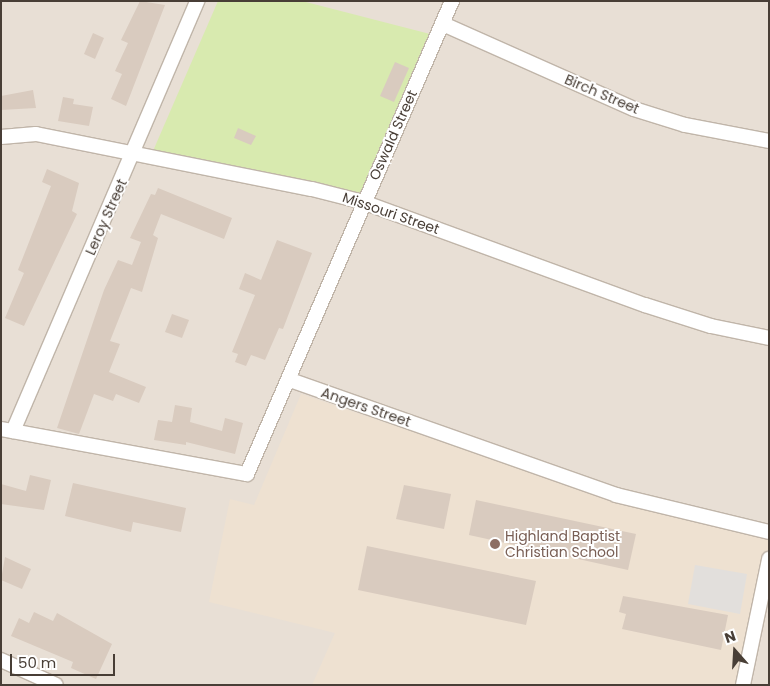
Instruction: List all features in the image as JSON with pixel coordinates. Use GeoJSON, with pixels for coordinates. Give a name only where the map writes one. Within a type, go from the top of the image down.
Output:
{"type":"FeatureCollection","features":[{"type":"Feature","properties":{"kind":"street","name":"Leroy Street"},"geometry":{"type":"LineString","coordinates":[[7,430],[135,153],[197,1]]}},
{"type":"Feature","properties":{"kind":"street","name":"Oswald Street"},"geometry":{"type":"LineString","coordinates":[[290,380],[363,202],[452,1]]}},
{"type":"Feature","properties":{"kind":"street","name":"Birch Street"},"geometry":{"type":"LineString","coordinates":[[443,24],[634,109],[685,125],[769,141]]}},
{"type":"Feature","properties":{"kind":"street","name":"Missouri Street"},"geometry":{"type":"LineString","coordinates":[[1,136],[36,134],[135,153],[363,202],[645,304],[711,326],[769,338]]}},
{"type":"Feature","properties":{"kind":"street"},"geometry":{"type":"LineString","coordinates":[[7,430],[247,474],[290,380]]}},
{"type":"Feature","properties":{"kind":"street","name":"Angers Street"},"geometry":{"type":"LineString","coordinates":[[290,380],[616,495],[769,532]]}},
{"type":"Feature","properties":{"kind":"street"},"geometry":{"type":"LineString","coordinates":[[743,685],[769,559]]}},
{"type":"Feature","properties":{"kind":"street"},"geometry":{"type":"LineString","coordinates":[[1,660],[56,685]]}},
{"type":"Feature","properties":{"kind":"shaded area"},"geometry":{"type":"Polygon","coordinates":[[[1,1],[769,1],[769,685],[1,685],[1,1]]]}},
{"type":"Feature","properties":{"kind":"shaded area","name":"Highland Baptist Christian School"},"geometry":{"type":"Polygon","coordinates":[[[301,394],[567,484],[769,532],[769,557],[740,685],[312,685],[335,633],[209,602],[230,499],[254,505],[301,394]]]}},
{"type":"Feature","properties":{"kind":"shaded area"},"geometry":{"type":"Polygon","coordinates":[[[695,565],[747,574],[740,614],[688,604],[695,565]]]}},
{"type":"Feature","properties":{"kind":"green space"},"geometry":{"type":"Polygon","coordinates":[[[218,1],[302,1],[430,34],[360,196],[153,151],[218,1]]]}},
{"type":"Feature","properties":{"kind":"building"},"geometry":{"type":"Polygon","coordinates":[[[140,1],[165,5],[126,106],[111,99],[122,74],[115,71],[128,43],[121,40],[140,1]]]}},
{"type":"Feature","properties":{"kind":"building"},"geometry":{"type":"Polygon","coordinates":[[[93,33],[104,38],[95,59],[84,54],[93,33]]]}},
{"type":"Feature","properties":{"kind":"building"},"geometry":{"type":"Polygon","coordinates":[[[395,62],[409,68],[394,102],[380,96],[395,62]]]}},
{"type":"Feature","properties":{"kind":"building"},"geometry":{"type":"Polygon","coordinates":[[[33,90],[36,108],[1,110],[1,96],[33,90]]]}},
{"type":"Feature","properties":{"kind":"building"},"geometry":{"type":"Polygon","coordinates":[[[63,97],[74,99],[73,104],[93,107],[89,126],[58,121],[63,97]]]}},
{"type":"Feature","properties":{"kind":"building"},"geometry":{"type":"Polygon","coordinates":[[[238,128],[256,136],[251,145],[234,138],[238,128]]]}},
{"type":"Feature","properties":{"kind":"building"},"geometry":{"type":"Polygon","coordinates":[[[47,169],[79,183],[72,211],[77,214],[24,326],[5,318],[24,273],[18,270],[51,186],[42,182],[47,169]]]}},
{"type":"Feature","properties":{"kind":"building"},"geometry":{"type":"Polygon","coordinates":[[[158,188],[232,218],[224,239],[161,214],[153,235],[158,238],[142,292],[131,288],[110,341],[120,344],[109,372],[146,387],[139,403],[116,394],[113,401],[94,394],[79,434],[57,428],[104,290],[118,260],[132,265],[141,242],[130,238],[151,194],[155,195],[158,188]]]}},
{"type":"Feature","properties":{"kind":"building"},"geometry":{"type":"Polygon","coordinates":[[[277,240],[312,253],[283,329],[279,328],[265,360],[251,355],[246,366],[235,362],[238,354],[232,352],[255,295],[239,289],[245,273],[261,280],[277,240]]]}},
{"type":"Feature","properties":{"kind":"building"},"geometry":{"type":"Polygon","coordinates":[[[172,314],[189,320],[182,338],[165,332],[172,314]]]}},
{"type":"Feature","properties":{"kind":"building"},"geometry":{"type":"Polygon","coordinates":[[[175,405],[192,408],[190,422],[222,431],[225,418],[243,423],[235,454],[186,442],[186,445],[154,440],[158,420],[172,422],[175,405]]]}},
{"type":"Feature","properties":{"kind":"building"},"geometry":{"type":"Polygon","coordinates":[[[30,475],[51,480],[44,510],[1,504],[1,484],[26,491],[30,475]]]}},
{"type":"Feature","properties":{"kind":"building"},"geometry":{"type":"Polygon","coordinates":[[[73,483],[186,508],[181,532],[133,522],[131,532],[65,516],[73,483]]]}},
{"type":"Feature","properties":{"kind":"building"},"geometry":{"type":"Polygon","coordinates":[[[404,485],[451,494],[444,529],[396,519],[404,485]]]}},
{"type":"Feature","properties":{"kind":"building"},"geometry":{"type":"Polygon","coordinates":[[[476,500],[636,534],[628,570],[469,535],[476,500]]]}},
{"type":"Feature","properties":{"kind":"building"},"geometry":{"type":"Polygon","coordinates":[[[367,546],[536,581],[526,625],[358,590],[367,546]]]}},
{"type":"Feature","properties":{"kind":"building"},"geometry":{"type":"Polygon","coordinates":[[[5,557],[31,569],[22,589],[1,580],[5,557]]]}},
{"type":"Feature","properties":{"kind":"building"},"geometry":{"type":"Polygon","coordinates":[[[623,596],[728,615],[721,650],[622,629],[626,614],[619,612],[623,596]]]}},
{"type":"Feature","properties":{"kind":"building"},"geometry":{"type":"Polygon","coordinates":[[[34,612],[53,621],[57,613],[112,644],[96,679],[71,668],[73,662],[11,636],[19,618],[29,623],[34,612]]]}},
{"type":"Feature","properties":{"kind":"place","name":"Highland Baptist Christian School"},"geometry":{"type":"Point","coordinates":[495,544]}}]}
